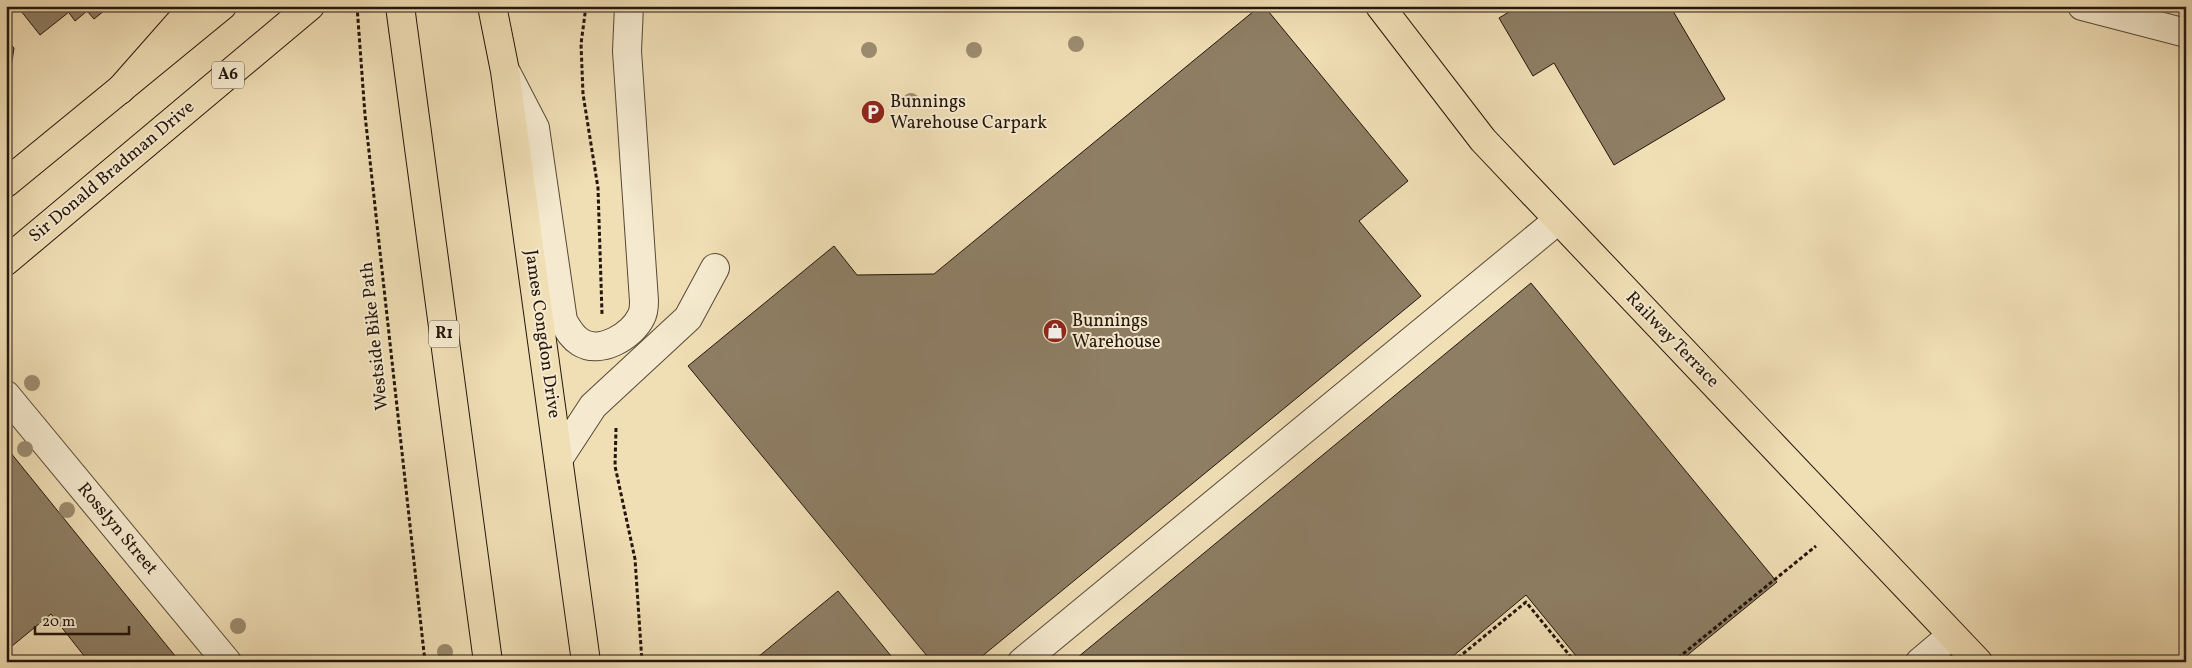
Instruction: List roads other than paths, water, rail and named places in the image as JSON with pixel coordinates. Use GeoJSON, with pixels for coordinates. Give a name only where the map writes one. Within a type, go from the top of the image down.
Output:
{"type":"FeatureCollection","features":[{"type":"Feature","properties":{"kind":"main road"},"geometry":{"type":"LineString","coordinates":[[120,90],[194,6]]}},
{"type":"Feature","properties":{"kind":"main road"},"geometry":{"type":"LineString","coordinates":[[6,183],[222,6]]}},
{"type":"Feature","properties":{"kind":"main road","name":"Sir Donald Bradman Drive"},"geometry":{"type":"LineString","coordinates":[[6,261],[310,6]]}},
{"type":"Feature","properties":{"kind":"main road","name":"R1"},"geometry":{"type":"LineString","coordinates":[[400,6],[488,662]]}},
{"type":"Feature","properties":{"kind":"main road","name":"James Congdon Drive"},"geometry":{"type":"LineString","coordinates":[[492,6],[505,71],[586,662]]}},
{"type":"Feature","properties":{"kind":"main road","name":"Railway Terrace"},"geometry":{"type":"LineString","coordinates":[[1386,8],[1482,140],[1978,662]]}},
{"type":"Feature","properties":{"kind":"street"},"geometry":{"type":"LineString","coordinates":[[505,71],[535,128],[563,321],[571,335],[581,343],[593,346],[607,344],[622,337],[636,326],[643,315],[644,301],[627,50],[629,6]]}},
{"type":"Feature","properties":{"kind":"street"},"geometry":{"type":"LineString","coordinates":[[2082,6],[2186,32]]}},
{"type":"Feature","properties":{"kind":"street"},"geometry":{"type":"LineString","coordinates":[[1022,662],[1558,220]]}},
{"type":"Feature","properties":{"kind":"street"},"geometry":{"type":"LineString","coordinates":[[559,458],[594,406],[688,318],[716,268]]}},
{"type":"Feature","properties":{"kind":"street","name":"Rosslyn Street"},"geometry":{"type":"LineString","coordinates":[[6,395],[227,662]]}},
{"type":"Feature","properties":{"kind":"street"},"geometry":{"type":"LineString","coordinates":[[1920,662],[1952,635]]}},
{"type":"Feature","properties":{"kind":"place","name":"Bunnings Warehouse Carpark"},"geometry":{"type":"Point","coordinates":[873,112]}},
{"type":"Feature","properties":{"kind":"place","name":"Bunnings Warehouse"},"geometry":{"type":"Point","coordinates":[1055,331]}}]}
